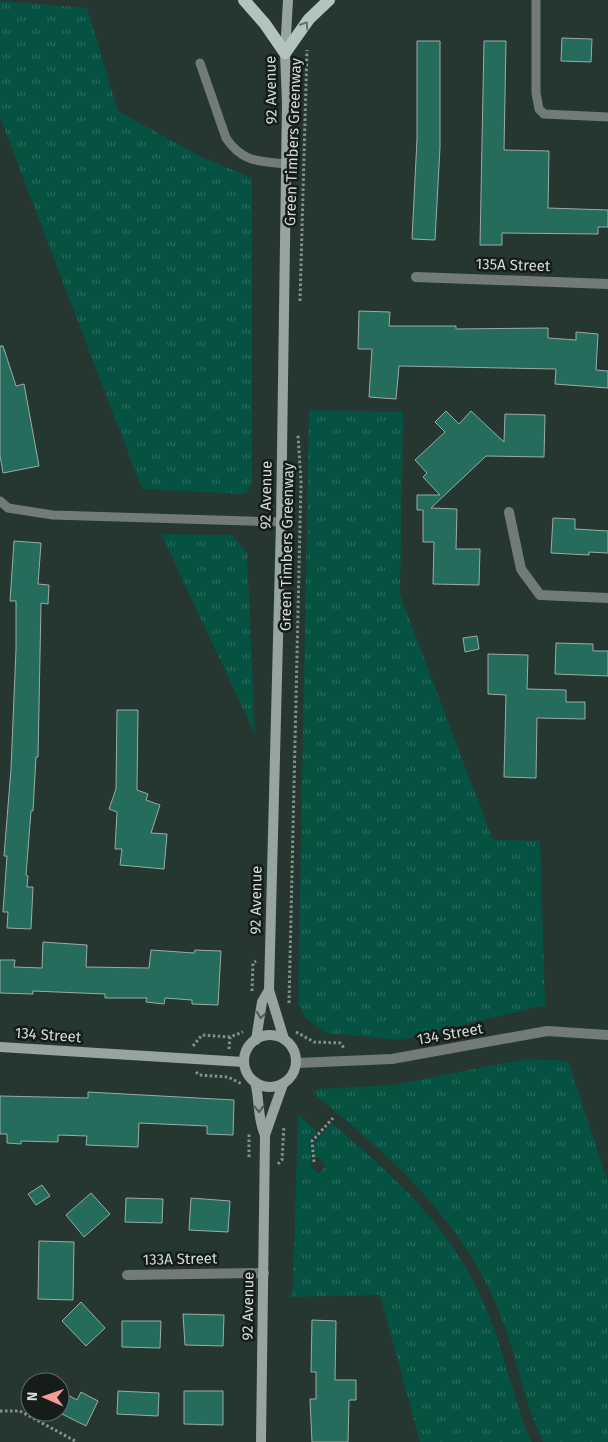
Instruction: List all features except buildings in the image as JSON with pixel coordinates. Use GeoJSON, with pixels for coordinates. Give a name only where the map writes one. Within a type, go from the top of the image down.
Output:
{"type":"FeatureCollection","features":[{"type":"Feature","properties":{"kind":"main road"},"geometry":{"type":"LineString","coordinates":[[244,0],[266,24],[285,53],[309,19],[329,0]]}},
{"type":"Feature","properties":{"kind":"main road","name":"92 Avenue"},"geometry":{"type":"LineString","coordinates":[[269,990],[281,522],[286,164],[285,53],[288,0]]}},
{"type":"Feature","properties":{"kind":"main road"},"geometry":{"type":"LineString","coordinates":[[269,990],[284,1039]]}},
{"type":"Feature","properties":{"kind":"main road"},"geometry":{"type":"LineString","coordinates":[[265,1135],[259,1122],[258,1095],[255,1082],[246,1072],[244,1062],[246,1052],[256,1040],[262,1002],[269,990]]}},
{"type":"Feature","properties":{"kind":"main road"},"geometry":{"type":"LineString","coordinates":[[255,1082],[270,1087],[283,1084],[294,1073],[297,1064],[295,1053],[290,1044],[284,1039],[271,1035],[256,1040]]}},
{"type":"Feature","properties":{"kind":"main road","name":"134 Street"},"geometry":{"type":"LineString","coordinates":[[0,1047],[244,1062]]}},
{"type":"Feature","properties":{"kind":"main road","name":"92 Avenue"},"geometry":{"type":"LineString","coordinates":[[261,1442],[265,1135],[283,1084]]}},
{"type":"Feature","properties":{"kind":"street","name":"135A Street"},"geometry":{"type":"LineString","coordinates":[[416,277],[608,284]]}},
{"type":"Feature","properties":{"kind":"street"},"geometry":{"type":"LineString","coordinates":[[509,512],[521,569],[540,595],[608,598]]}},
{"type":"Feature","properties":{"kind":"street","name":"134 Street"},"geometry":{"type":"LineString","coordinates":[[297,1064],[392,1060],[547,1032],[608,1035]]}},
{"type":"Feature","properties":{"kind":"street","name":"133A Street"},"geometry":{"type":"LineString","coordinates":[[127,1275],[264,1274]]}},
{"type":"Feature","properties":{"kind":"lane"},"geometry":{"type":"LineString","coordinates":[[536,0],[536,93],[539,109],[544,114],[608,117]]}},
{"type":"Feature","properties":{"kind":"lane"},"geometry":{"type":"LineString","coordinates":[[200,63],[226,138],[232,148],[245,158],[286,164]]}},
{"type":"Feature","properties":{"kind":"lane"},"geometry":{"type":"LineString","coordinates":[[0,501],[8,508],[53,515],[281,522]]}},
{"type":"Feature","properties":{"kind":"path","name":"Green Timbers Greenway"},"geometry":{"type":"LineString","coordinates":[[300,307],[305,75],[308,43]]}},
{"type":"Feature","properties":{"kind":"path","name":"Green Timbers Greenway"},"geometry":{"type":"LineString","coordinates":[[288,1009],[301,482],[297,425]]}},
{"type":"Feature","properties":{"kind":"path"},"geometry":{"type":"LineString","coordinates":[[252,994],[253,963]]}},
{"type":"Feature","properties":{"kind":"path"},"geometry":{"type":"LineString","coordinates":[[202,1036],[230,1037],[241,1034],[248,1027]]}},
{"type":"Feature","properties":{"kind":"path"},"geometry":{"type":"LineString","coordinates":[[294,1031],[314,1042],[340,1043]]}},
{"type":"Feature","properties":{"kind":"path"},"geometry":{"type":"LineString","coordinates":[[199,1075],[234,1079],[242,1082],[246,1091]]}},
{"type":"Feature","properties":{"kind":"path"},"geometry":{"type":"LineString","coordinates":[[314,1162],[312,1141],[333,1118]]}},
{"type":"Feature","properties":{"kind":"path"},"geometry":{"type":"LineString","coordinates":[[265,1177],[282,1160],[284,1121]]}},
{"type":"Feature","properties":{"kind":"path"},"geometry":{"type":"LineString","coordinates":[[249,1130],[249,1157]]}},
{"type":"Feature","properties":{"kind":"path"},"geometry":{"type":"LineString","coordinates":[[0,1411],[20,1412],[77,1442]]}},
{"type":"Feature","properties":{"kind":"green space"},"geometry":{"type":"Polygon","coordinates":[[[0,1],[87,8],[118,111],[199,156],[252,178],[252,485],[245,494],[142,489],[0,117],[0,1]]]}},
{"type":"Feature","properties":{"kind":"green space"},"geometry":{"type":"Polygon","coordinates":[[[309,410],[403,412],[400,595],[493,840],[540,841],[545,1005],[401,1040],[325,1033],[306,1018],[298,1003],[309,410]]]}},
{"type":"Feature","properties":{"kind":"green space"},"geometry":{"type":"Polygon","coordinates":[[[161,534],[232,535],[247,553],[255,734],[161,534]]]}},
{"type":"Feature","properties":{"kind":"green space"},"geometry":{"type":"Polygon","coordinates":[[[525,1059],[568,1061],[608,1183],[608,1442],[543,1442],[530,1410],[498,1309],[464,1245],[443,1216],[420,1190],[369,1140],[313,1093],[317,1089],[393,1085],[525,1059]]]}},
{"type":"Feature","properties":{"kind":"green space"},"geometry":{"type":"Polygon","coordinates":[[[298,1114],[317,1132],[310,1140],[312,1163],[310,1165],[318,1174],[326,1166],[319,1158],[315,1158],[313,1144],[332,1123],[416,1201],[452,1245],[467,1269],[488,1313],[531,1442],[420,1442],[380,1295],[291,1297],[293,1289],[298,1114]]]}}]}
